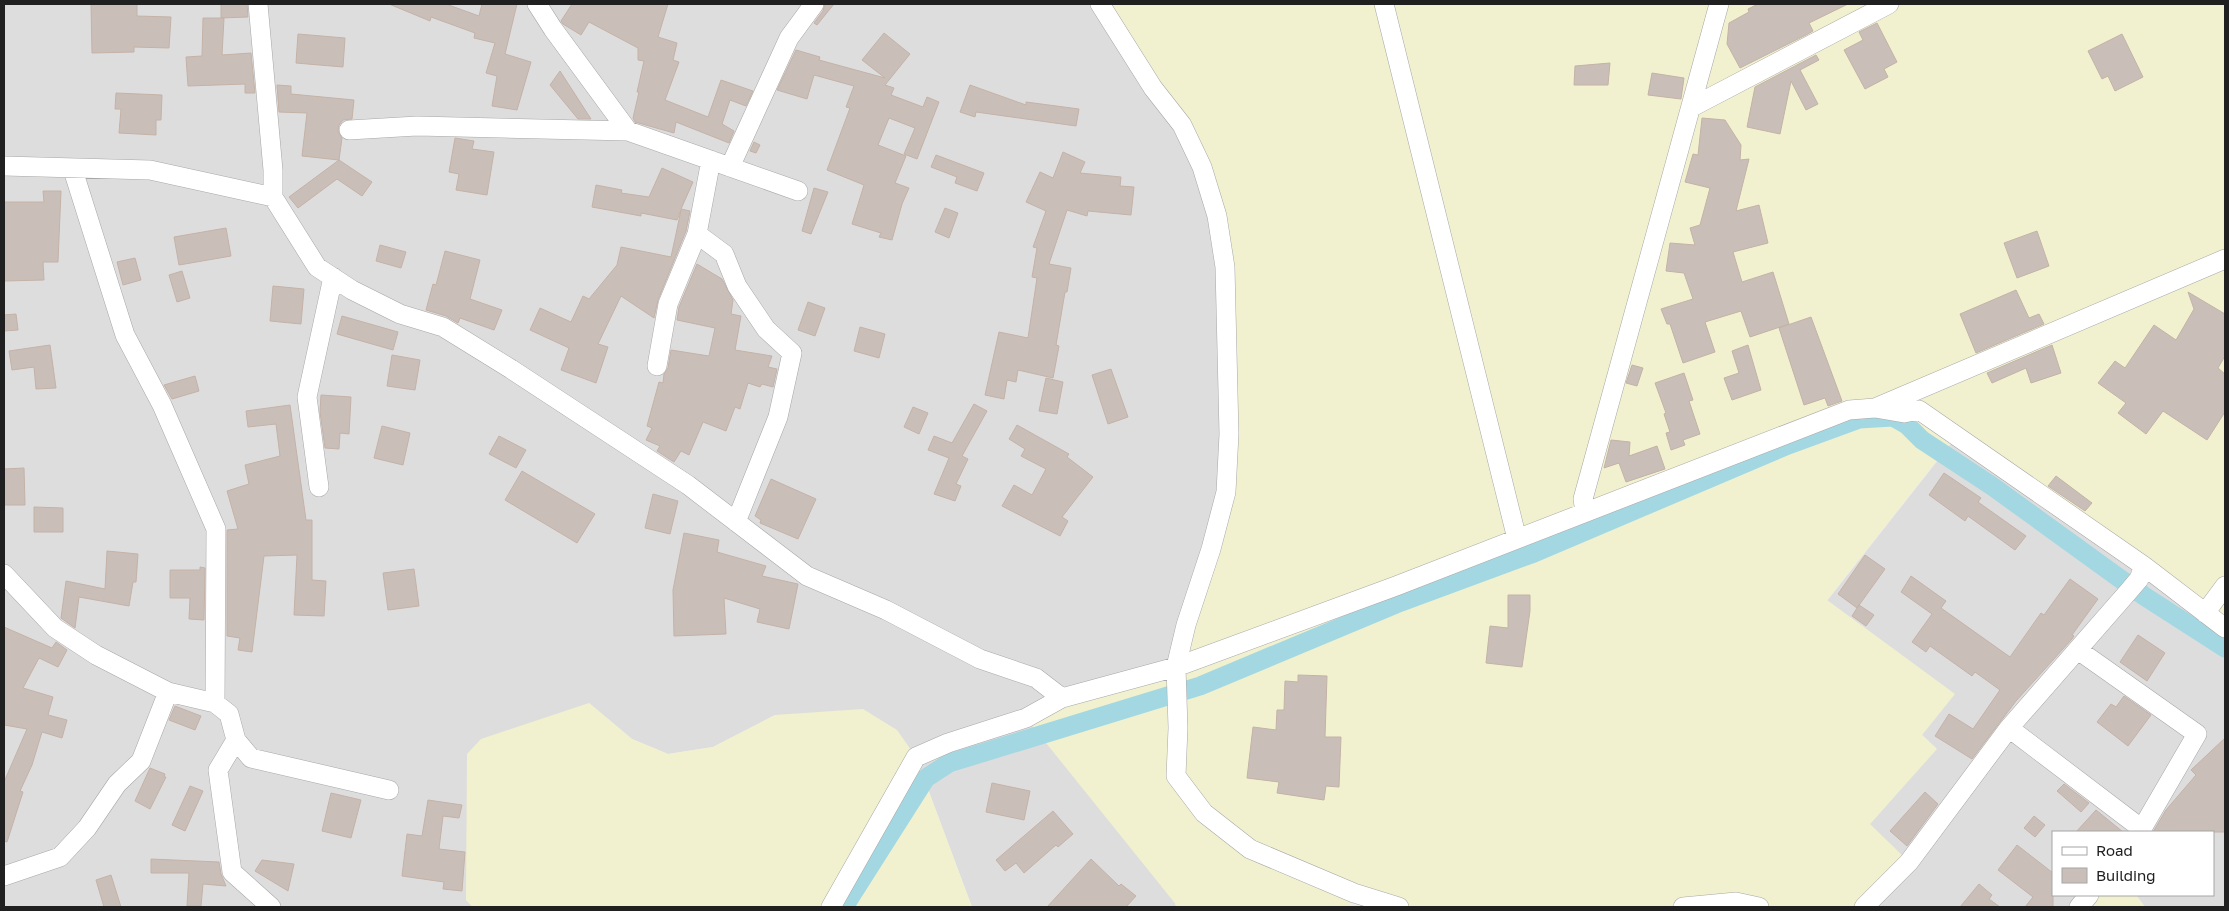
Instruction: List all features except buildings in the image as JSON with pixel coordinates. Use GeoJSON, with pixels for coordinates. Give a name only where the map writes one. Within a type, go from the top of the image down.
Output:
{"type":"FeatureCollection","features":[{"type":"Feature","properties":{"kind":"street"},"geometry":{"type":"LineString","coordinates":[[258,4],[273,170],[273,197],[317,267],[352,290],[400,314],[442,327],[450,332],[688,485],[808,576],[886,610],[980,660],[1036,678],[1062,698]]}},
{"type":"Feature","properties":{"kind":"street"},"geometry":{"type":"LineString","coordinates":[[537,4],[553,29],[628,131]]}},
{"type":"Feature","properties":{"kind":"street"},"geometry":{"type":"LineString","coordinates":[[730,167],[788,38],[814,4]]}},
{"type":"Feature","properties":{"kind":"street"},"geometry":{"type":"LineString","coordinates":[[1100,4],[1153,88],[1182,125],[1202,166],[1217,216],[1225,268],[1229,434],[1226,492],[1176,666],[1176,776],[1204,812],[1250,848],[1354,893],[1399,907]]}},
{"type":"Feature","properties":{"kind":"street"},"geometry":{"type":"LineString","coordinates":[[1384,4],[1517,539]]}},
{"type":"Feature","properties":{"kind":"street"},"geometry":{"type":"LineString","coordinates":[[1585,512],[1583,498],[1720,4]]}},
{"type":"Feature","properties":{"kind":"street"},"geometry":{"type":"LineString","coordinates":[[1692,107],[1889,4]]}},
{"type":"Feature","properties":{"kind":"street"},"geometry":{"type":"LineString","coordinates":[[349,130],[417,126],[628,131],[798,192]]}},
{"type":"Feature","properties":{"kind":"street"},"geometry":{"type":"LineString","coordinates":[[657,366],[668,304],[697,234],[711,160]]}},
{"type":"Feature","properties":{"kind":"street"},"geometry":{"type":"LineString","coordinates":[[4,166],[73,170],[150,170],[273,197]]}},
{"type":"Feature","properties":{"kind":"street"},"geometry":{"type":"LineString","coordinates":[[73,170],[125,335],[162,405],[216,529],[215,703]]}},
{"type":"Feature","properties":{"kind":"street"},"geometry":{"type":"LineString","coordinates":[[697,234],[724,254],[737,286],[766,329],[792,353],[778,418],[736,522]]}},
{"type":"Feature","properties":{"kind":"street"},"geometry":{"type":"LineString","coordinates":[[1875,408],[2225,259]]}},
{"type":"Feature","properties":{"kind":"street"},"geometry":{"type":"LineString","coordinates":[[319,487],[306,397],[333,277]]}},
{"type":"Feature","properties":{"kind":"street"},"geometry":{"type":"LineString","coordinates":[[831,907],[916,757],[948,743],[1026,718],[1062,698],[1176,666],[1396,586],[1849,410],[1875,408],[1904,413],[1919,410],[2137,579],[2205,613],[2225,628]]}},
{"type":"Feature","properties":{"kind":"street"},"geometry":{"type":"LineString","coordinates":[[4,574],[55,628],[96,655],[168,692],[215,703],[229,714],[236,740],[251,758],[389,790]]}},
{"type":"Feature","properties":{"kind":"street"},"geometry":{"type":"LineString","coordinates":[[1872,905],[1909,862],[2009,728],[2078,650],[2137,579]]}},
{"type":"Feature","properties":{"kind":"street"},"geometry":{"type":"LineString","coordinates":[[2205,613],[2225,586]]}},
{"type":"Feature","properties":{"kind":"street"},"geometry":{"type":"LineString","coordinates":[[2009,728],[2141,831],[2197,734],[2078,650]]}},
{"type":"Feature","properties":{"kind":"street"},"geometry":{"type":"LineString","coordinates":[[4,876],[60,857],[87,828],[117,784],[141,761],[168,692]]}},
{"type":"Feature","properties":{"kind":"street"},"geometry":{"type":"LineString","coordinates":[[236,740],[218,770],[232,872],[271,907]]}},
{"type":"Feature","properties":{"kind":"street"},"geometry":{"type":"LineString","coordinates":[[2079,907],[2088,896]]}},
{"type":"Feature","properties":{"kind":"street"},"geometry":{"type":"LineString","coordinates":[[1683,907],[1736,902],[1759,907]]}},
{"type":"Feature","properties":{"kind":"shaded area"},"geometry":{"type":"Polygon","coordinates":[[[4,4],[1100,4],[1210,189],[1229,434],[1175,905],[1178,907],[972,907],[916,757],[775,715],[713,747],[668,754],[632,739],[589,703],[466,900],[473,907],[4,907],[4,4]]]}},
{"type":"Feature","properties":{"kind":"shaded area"},"geometry":{"type":"Polygon","coordinates":[[[1957,436],[2225,628],[2225,907],[2145,907],[2137,896],[2214,896],[2214,831],[2052,831],[2052,896],[2084,896],[2075,907],[1864,907],[1870,824],[1936,748],[1922,735],[1827,601],[1957,436]]]}},
{"type":"Feature","properties":{"kind":"green space"},"geometry":{"type":"Polygon","coordinates":[[[1100,4],[2225,4],[2225,628],[1956,436],[1827,600],[1955,694],[1922,735],[1937,749],[1870,824],[1909,862],[1864,907],[1399,907],[1354,893],[1348,907],[1178,907],[1026,718],[1176,666],[1211,549],[1229,434],[1210,189],[1100,4]]]}},
{"type":"Feature","properties":{"kind":"green space"},"geometry":{"type":"Polygon","coordinates":[[[589,703],[632,739],[668,754],[713,747],[775,715],[863,709],[897,730],[916,757],[972,907],[473,907],[466,900],[467,754],[481,739],[589,703]]]}},
{"type":"Feature","properties":{"kind":"green space"},"geometry":{"type":"Polygon","coordinates":[[[2084,896],[2137,896],[2145,907],[2075,907],[2084,896]]]}},
{"type":"Feature","properties":{"kind":"waterway"},"geometry":{"type":"LineString","coordinates":[[844,907],[926,778],[949,763],[1200,686],[1401,602],[1534,553],[1788,445],[1859,419],[1893,417],[1907,425],[1922,440],[1992,486],[2144,596],[2225,648]]}}]}
